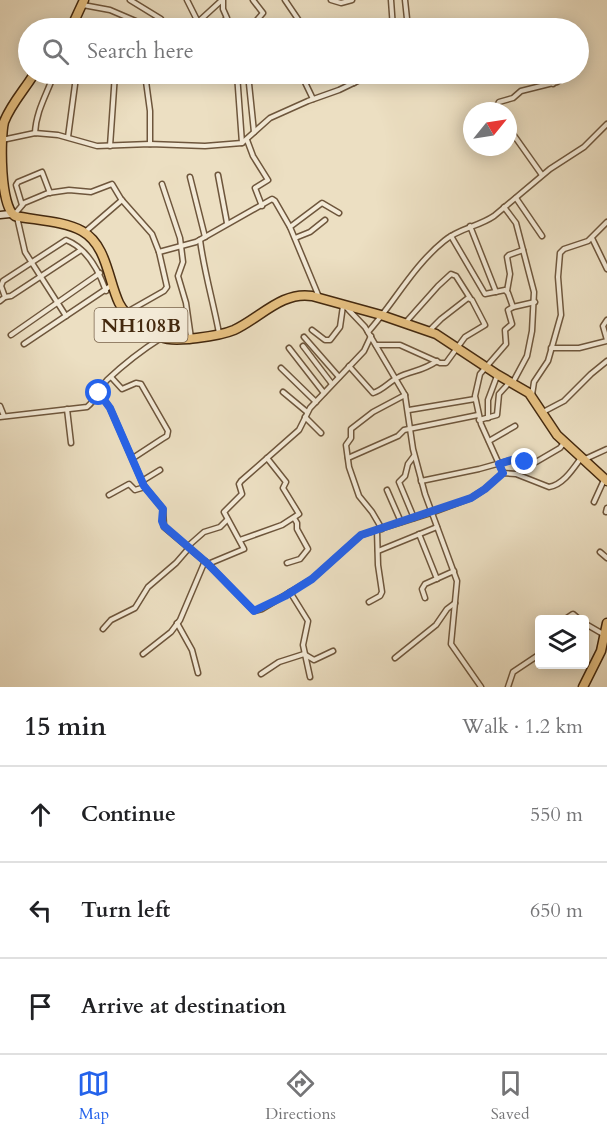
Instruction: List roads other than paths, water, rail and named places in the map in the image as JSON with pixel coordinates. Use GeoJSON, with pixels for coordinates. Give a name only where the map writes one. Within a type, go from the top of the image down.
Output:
{"type":"FeatureCollection","features":[{"type":"Feature","properties":{"kind":"highway"},"geometry":{"type":"LineString","coordinates":[[76,18],[83,3]]}},
{"type":"Feature","properties":{"kind":"highway"},"geometry":{"type":"LineString","coordinates":[[27,84],[1,127],[5,205],[13,215],[74,227],[85,232]]}},
{"type":"Feature","properties":{"kind":"highway","name":"NH108B"},"geometry":{"type":"LineString","coordinates":[[85,232],[101,253],[109,288],[120,304],[126,312],[162,338],[220,335],[250,322],[290,297],[307,296],[381,315],[430,331],[532,396],[547,423],[564,443],[606,480]]}},
{"type":"Feature","properties":{"kind":"highway"},"geometry":{"type":"LineString","coordinates":[[583,687],[601,651],[607,623]]}},
{"type":"Feature","properties":{"kind":"street"},"geometry":{"type":"LineString","coordinates":[[130,0],[159,18]]}},
{"type":"Feature","properties":{"kind":"street"},"geometry":{"type":"LineString","coordinates":[[187,0],[196,18]]}},
{"type":"Feature","properties":{"kind":"street"},"geometry":{"type":"LineString","coordinates":[[202,18],[222,0]]}},
{"type":"Feature","properties":{"kind":"street"},"geometry":{"type":"LineString","coordinates":[[222,0],[222,9],[227,18]]}},
{"type":"Feature","properties":{"kind":"street"},"geometry":{"type":"LineString","coordinates":[[253,0],[262,13],[258,18]]}},
{"type":"Feature","properties":{"kind":"street"},"geometry":{"type":"LineString","coordinates":[[285,0],[297,18]]}},
{"type":"Feature","properties":{"kind":"street"},"geometry":{"type":"LineString","coordinates":[[331,0],[341,3],[352,0]]}},
{"type":"Feature","properties":{"kind":"street"},"geometry":{"type":"LineString","coordinates":[[391,0],[392,18]]}},
{"type":"Feature","properties":{"kind":"street"},"geometry":{"type":"LineString","coordinates":[[405,0],[407,18]]}},
{"type":"Feature","properties":{"kind":"street"},"geometry":{"type":"LineString","coordinates":[[83,3],[110,9],[131,18]]}},
{"type":"Feature","properties":{"kind":"street"},"geometry":{"type":"LineString","coordinates":[[36,133],[38,112],[51,84]]}},
{"type":"Feature","properties":{"kind":"street"},"geometry":{"type":"LineString","coordinates":[[68,137],[75,84]]}},
{"type":"Feature","properties":{"kind":"street"},"geometry":{"type":"LineString","coordinates":[[110,146],[114,84]]}},
{"type":"Feature","properties":{"kind":"street"},"geometry":{"type":"LineString","coordinates":[[146,84],[150,111],[150,144]]}},
{"type":"Feature","properties":{"kind":"street"},"geometry":{"type":"LineString","coordinates":[[238,84],[245,141],[268,180],[255,188],[262,206]]}},
{"type":"Feature","properties":{"kind":"street"},"geometry":{"type":"LineString","coordinates":[[249,84],[254,133]]}},
{"type":"Feature","properties":{"kind":"street"},"geometry":{"type":"LineString","coordinates":[[306,84],[313,99]]}},
{"type":"Feature","properties":{"kind":"street"},"geometry":{"type":"LineString","coordinates":[[1,140],[36,133],[68,137],[97,146],[150,144],[199,146],[245,141],[270,118],[351,84]]}},
{"type":"Feature","properties":{"kind":"street"},"geometry":{"type":"LineString","coordinates":[[499,102],[513,98],[521,92],[553,84]]}},
{"type":"Feature","properties":{"kind":"street"},"geometry":{"type":"LineString","coordinates":[[143,654],[171,632],[206,562],[242,550],[244,546],[224,512],[242,494],[240,483],[299,430],[315,402],[364,351],[370,334],[381,315],[422,264],[451,236],[489,219],[561,160],[584,147],[607,124]]}},
{"type":"Feature","properties":{"kind":"street"},"geometry":{"type":"LineString","coordinates":[[517,140],[542,175]]}},
{"type":"Feature","properties":{"kind":"street"},"geometry":{"type":"LineString","coordinates":[[22,205],[16,185],[18,182],[42,172],[50,193]]}},
{"type":"Feature","properties":{"kind":"street"},"geometry":{"type":"LineString","coordinates":[[218,175],[227,224]]}},
{"type":"Feature","properties":{"kind":"street"},"geometry":{"type":"LineString","coordinates":[[190,177],[205,237]]}},
{"type":"Feature","properties":{"kind":"street"},"geometry":{"type":"LineString","coordinates":[[0,215],[13,215],[29,200],[50,193],[69,190],[91,192],[112,184],[122,200],[149,230],[159,252],[166,290],[126,312]]}},
{"type":"Feature","properties":{"kind":"street"},"geometry":{"type":"LineString","coordinates":[[162,184],[179,233],[183,266],[178,276],[186,303],[191,338]]}},
{"type":"Feature","properties":{"kind":"street"},"geometry":{"type":"LineString","coordinates":[[516,198],[543,236]]}},
{"type":"Feature","properties":{"kind":"street"},"geometry":{"type":"LineString","coordinates":[[159,252],[200,240],[273,199],[290,227],[320,299]]}},
{"type":"Feature","properties":{"kind":"street"},"geometry":{"type":"LineString","coordinates":[[85,232],[122,200]]}},
{"type":"Feature","properties":{"kind":"street"},"geometry":{"type":"LineString","coordinates":[[290,227],[322,203],[339,213]]}},
{"type":"Feature","properties":{"kind":"street"},"geometry":{"type":"LineString","coordinates":[[348,458],[398,436],[402,430],[488,418],[498,414],[499,394],[511,383],[527,356],[535,302],[533,283],[514,218],[504,207]]}},
{"type":"Feature","properties":{"kind":"street"},"geometry":{"type":"LineString","coordinates":[[13,215],[22,246],[66,316]]}},
{"type":"Feature","properties":{"kind":"street"},"geometry":{"type":"LineString","coordinates":[[295,238],[310,232],[325,219]]}},
{"type":"Feature","properties":{"kind":"street"},"geometry":{"type":"LineString","coordinates":[[532,396],[533,384],[546,364],[561,310],[558,277],[560,253],[592,238],[607,222]]}},
{"type":"Feature","properties":{"kind":"street"},"geometry":{"type":"LineString","coordinates":[[470,226],[496,292]]}},
{"type":"Feature","properties":{"kind":"street"},"geometry":{"type":"LineString","coordinates":[[451,236],[483,292],[486,294],[507,291]]}},
{"type":"Feature","properties":{"kind":"street"},"geometry":{"type":"LineString","coordinates":[[592,238],[607,269]]}},
{"type":"Feature","properties":{"kind":"street"},"geometry":{"type":"LineString","coordinates":[[24,344],[109,288],[94,264],[81,250],[66,240],[3,281],[2,299],[11,296],[81,250]]}},
{"type":"Feature","properties":{"kind":"street"},"geometry":{"type":"LineString","coordinates":[[200,240],[204,272],[211,290],[220,335]]}},
{"type":"Feature","properties":{"kind":"street"},"geometry":{"type":"LineString","coordinates":[[513,308],[507,291],[510,274],[507,257],[523,250]]}},
{"type":"Feature","properties":{"kind":"street"},"geometry":{"type":"LineString","coordinates":[[10,335],[100,273]]}},
{"type":"Feature","properties":{"kind":"street"},"geometry":{"type":"LineString","coordinates":[[376,345],[400,345],[443,363],[449,361],[456,347],[469,335],[485,327],[456,276],[451,274],[406,323]]}},
{"type":"Feature","properties":{"kind":"street"},"geometry":{"type":"LineString","coordinates":[[430,331],[470,298]]}},
{"type":"Feature","properties":{"kind":"street"},"geometry":{"type":"LineString","coordinates":[[503,473],[479,418],[475,399],[478,379],[485,366],[506,344],[505,330],[512,324],[508,310],[535,302]]}},
{"type":"Feature","properties":{"kind":"street"},"geometry":{"type":"LineString","coordinates":[[312,330],[325,340],[330,340],[340,327],[344,306]]}},
{"type":"Feature","properties":{"kind":"street"},"geometry":{"type":"LineString","coordinates":[[344,306],[370,334],[405,395],[415,455],[422,481],[431,513],[454,572],[457,588],[451,644],[481,687]]}},
{"type":"Feature","properties":{"kind":"street"},"geometry":{"type":"LineString","coordinates":[[551,348],[579,348],[607,341],[603,326],[607,320]]}},
{"type":"Feature","properties":{"kind":"street"},"geometry":{"type":"LineString","coordinates":[[304,337],[339,377]]}},
{"type":"Feature","properties":{"kind":"street"},"geometry":{"type":"LineString","coordinates":[[0,406],[2,416],[87,407],[111,377],[162,338]]}},
{"type":"Feature","properties":{"kind":"street"},"geometry":{"type":"LineString","coordinates":[[303,346],[332,384]]}},
{"type":"Feature","properties":{"kind":"street"},"geometry":{"type":"LineString","coordinates":[[289,348],[324,393]]}},
{"type":"Feature","properties":{"kind":"street"},"geometry":{"type":"LineString","coordinates":[[349,366],[373,393],[396,378],[424,370],[437,361]]}},
{"type":"Feature","properties":{"kind":"street"},"geometry":{"type":"LineString","coordinates":[[542,412],[564,401],[607,361]]}},
{"type":"Feature","properties":{"kind":"street"},"geometry":{"type":"LineString","coordinates":[[281,368],[315,402]]}},
{"type":"Feature","properties":{"kind":"street"},"geometry":{"type":"LineString","coordinates":[[488,418],[488,400],[498,375]]}},
{"type":"Feature","properties":{"kind":"street"},"geometry":{"type":"LineString","coordinates":[[111,377],[122,389],[136,383],[141,384],[168,431],[167,436],[133,458]]}},
{"type":"Feature","properties":{"kind":"street"},"geometry":{"type":"LineString","coordinates":[[283,392],[321,433]]}},
{"type":"Feature","properties":{"kind":"street"},"geometry":{"type":"LineString","coordinates":[[99,393],[110,408],[145,487],[163,509],[164,526],[206,562],[254,611],[312,579],[361,535],[471,498],[503,473],[516,474],[552,487],[565,478],[582,459],[607,449]]}},
{"type":"Feature","properties":{"kind":"street"},"geometry":{"type":"LineString","coordinates":[[369,602],[382,594],[378,551],[379,530],[372,512],[359,496],[349,467],[346,445],[351,438],[351,429],[373,412],[405,395]]}},
{"type":"Feature","properties":{"kind":"street"},"geometry":{"type":"LineString","coordinates":[[409,410],[475,399]]}},
{"type":"Feature","properties":{"kind":"street"},"geometry":{"type":"LineString","coordinates":[[68,409],[71,443]]}},
{"type":"Feature","properties":{"kind":"street"},"geometry":{"type":"LineString","coordinates":[[489,441],[515,426]]}},
{"type":"Feature","properties":{"kind":"street"},"geometry":{"type":"LineString","coordinates":[[422,481],[517,459],[529,463],[536,462],[564,443]]}},
{"type":"Feature","properties":{"kind":"street"},"geometry":{"type":"LineString","coordinates":[[414,518],[399,482],[405,476],[408,464],[415,455]]}},
{"type":"Feature","properties":{"kind":"street"},"geometry":{"type":"LineString","coordinates":[[240,540],[282,525],[299,516],[299,512],[283,488],[286,482],[267,458]]}},
{"type":"Feature","properties":{"kind":"street"},"geometry":{"type":"LineString","coordinates":[[142,481],[160,470]]}},
{"type":"Feature","properties":{"kind":"street"},"geometry":{"type":"LineString","coordinates":[[594,502],[606,480]]}},
{"type":"Feature","properties":{"kind":"street"},"geometry":{"type":"LineString","coordinates":[[109,495],[129,484],[135,490],[145,487]]}},
{"type":"Feature","properties":{"kind":"street"},"geometry":{"type":"LineString","coordinates":[[387,490],[402,522]]}},
{"type":"Feature","properties":{"kind":"street"},"geometry":{"type":"LineString","coordinates":[[287,563],[300,559],[308,549],[294,518]]}},
{"type":"Feature","properties":{"kind":"street"},"geometry":{"type":"LineString","coordinates":[[103,629],[111,620],[135,608],[148,587],[176,563],[204,532],[222,525],[227,520]]}},
{"type":"Feature","properties":{"kind":"street"},"geometry":{"type":"LineString","coordinates":[[378,551],[437,527]]}},
{"type":"Feature","properties":{"kind":"street"},"geometry":{"type":"LineString","coordinates":[[419,534],[437,579]]}},
{"type":"Feature","properties":{"kind":"street"},"geometry":{"type":"LineString","coordinates":[[600,552],[607,558]]}},
{"type":"Feature","properties":{"kind":"street"},"geometry":{"type":"LineString","coordinates":[[425,598],[423,586],[454,572]]}},
{"type":"Feature","properties":{"kind":"street"},"geometry":{"type":"LineString","coordinates":[[290,592],[308,621],[304,638],[304,654],[310,677]]}},
{"type":"Feature","properties":{"kind":"street"},"geometry":{"type":"LineString","coordinates":[[395,658],[436,625],[447,609],[456,603]]}},
{"type":"Feature","properties":{"kind":"street"},"geometry":{"type":"LineString","coordinates":[[177,623],[192,650],[198,673]]}},
{"type":"Feature","properties":{"kind":"street"},"geometry":{"type":"LineString","coordinates":[[589,625],[604,634]]}},
{"type":"Feature","properties":{"kind":"street"},"geometry":{"type":"LineString","coordinates":[[261,674],[279,662],[304,654],[314,660],[333,651]]}},
{"type":"Feature","properties":{"kind":"street"},"geometry":{"type":"LineString","coordinates":[[508,687],[513,672],[535,657]]}}]}
